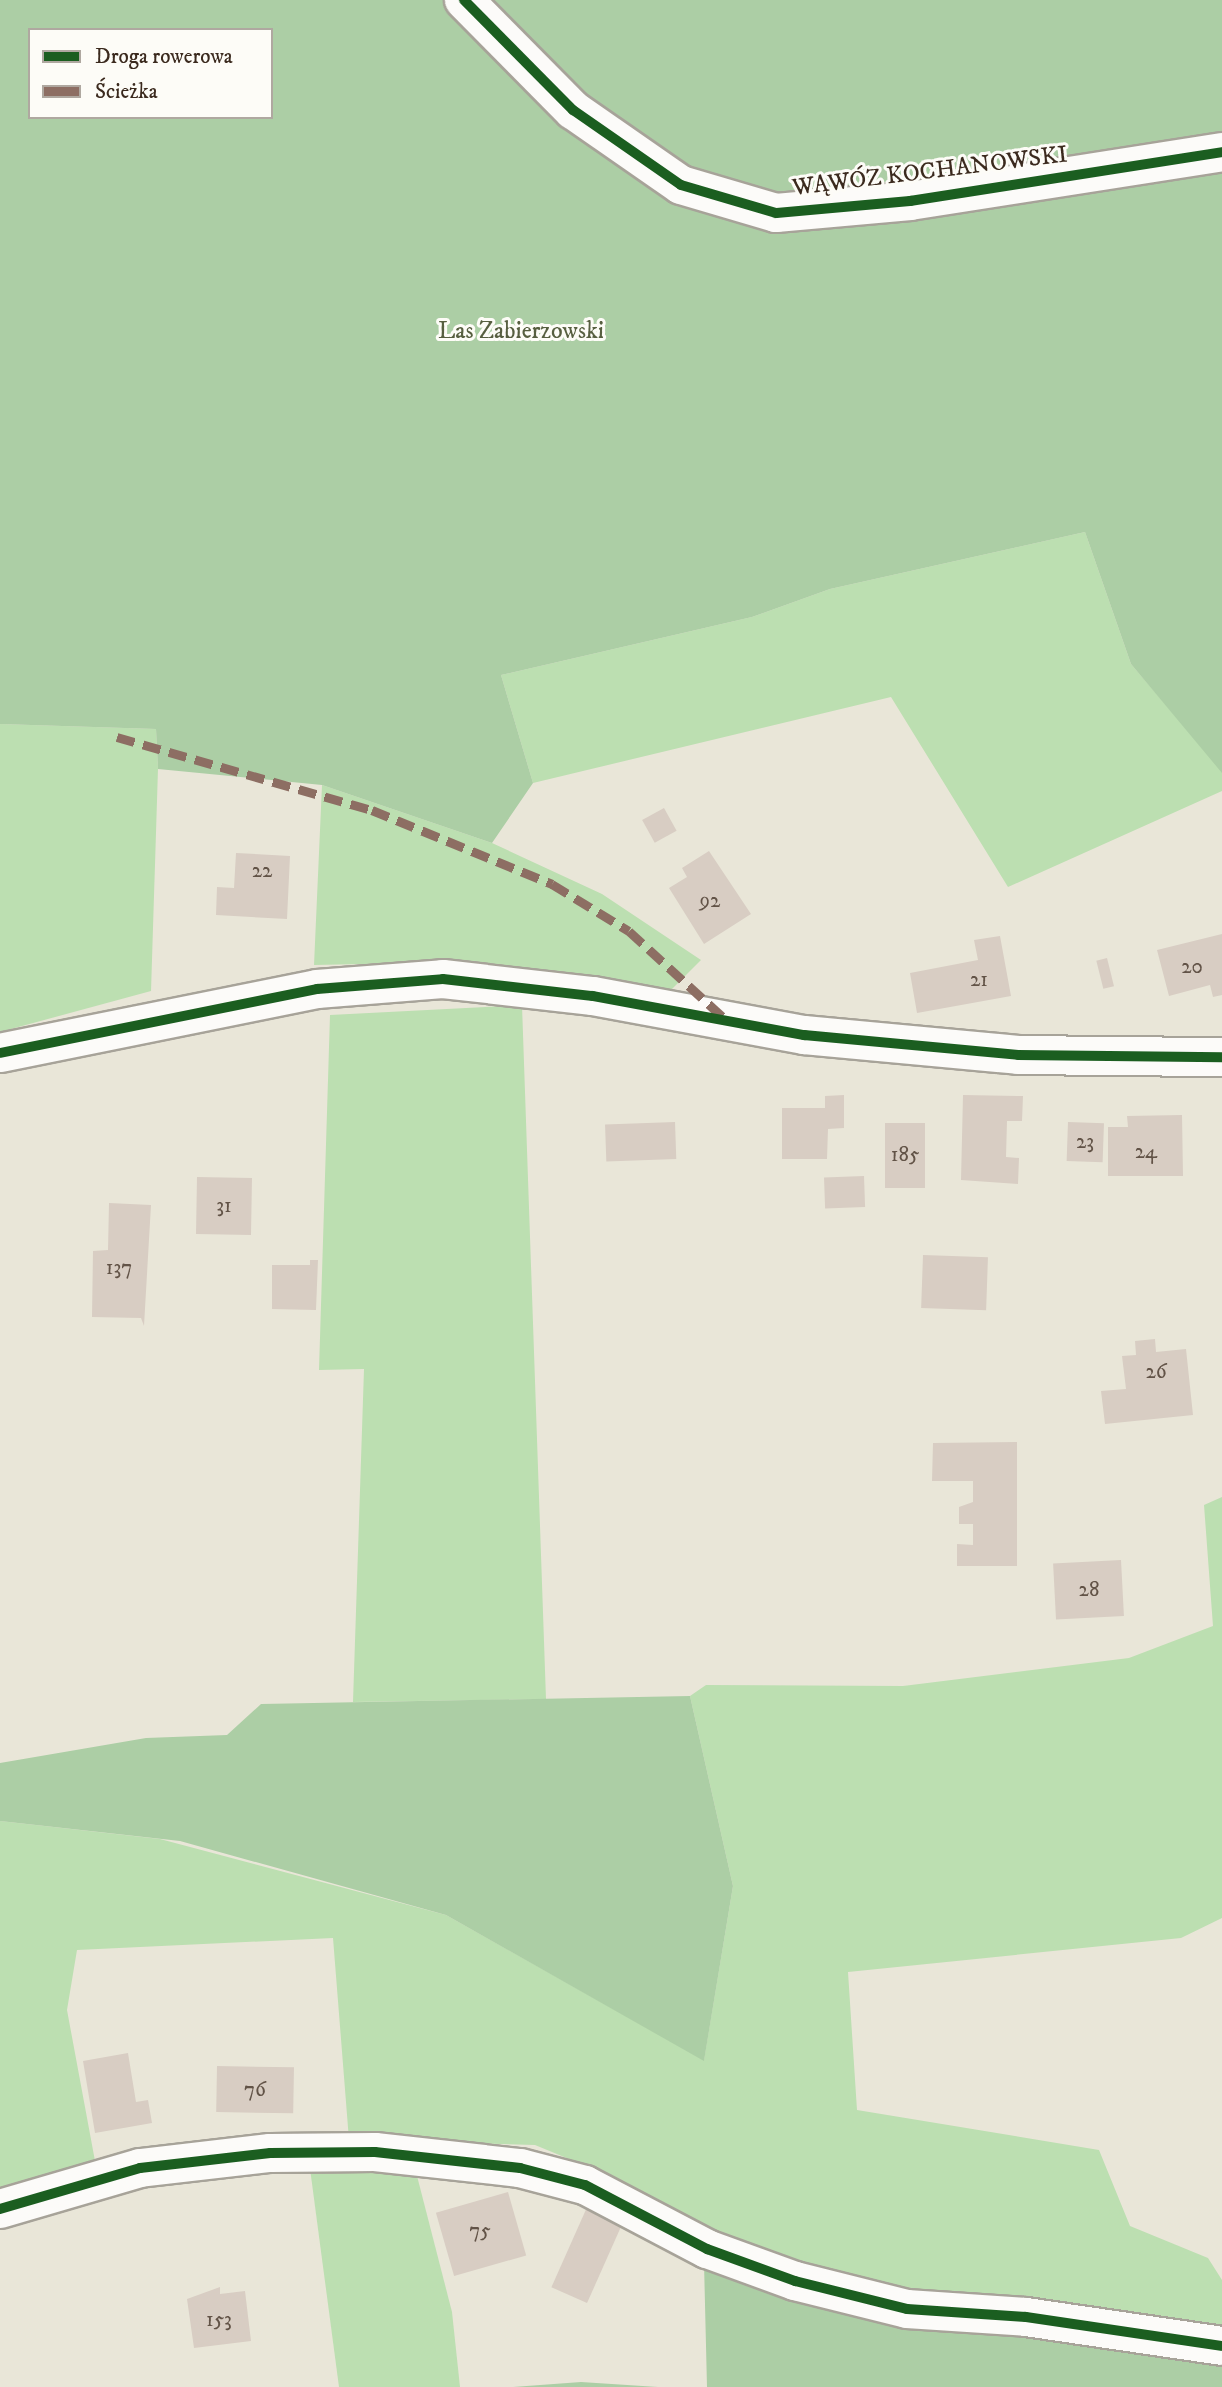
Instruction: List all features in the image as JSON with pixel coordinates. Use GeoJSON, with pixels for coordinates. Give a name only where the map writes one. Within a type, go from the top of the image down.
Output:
{"type":"FeatureCollection","features":[{"type":"Feature","properties":{"kind":"street","name":"WĄWÓZ KOCHANOWSKI"},"geometry":{"type":"LineString","coordinates":[[464,0],[573,110],[681,185],[776,213],[910,201],[1222,152]]}},
{"type":"Feature","properties":{"kind":"street"},"geometry":{"type":"LineString","coordinates":[[0,1053],[317,989],[443,979],[593,996],[804,1035],[1018,1055],[1222,1057]]}},
{"type":"Feature","properties":{"kind":"street"},"geometry":{"type":"LineString","coordinates":[[0,2208],[140,2168],[270,2153],[375,2152],[507,2167],[584,2185],[708,2249],[795,2281],[907,2309],[1026,2316],[1222,2346]]}},
{"type":"Feature","properties":{"kind":"green space","name":"Las Zabierzowski"},"geometry":{"type":"Polygon","coordinates":[[[0,0],[1222,0],[1222,773],[1131,664],[1085,532],[830,589],[752,617],[501,675],[533,783],[492,843],[322,785],[158,769],[156,729],[0,724],[0,0]]]}},
{"type":"Feature","properties":{"kind":"green space"},"geometry":{"type":"Polygon","coordinates":[[[1085,532],[1131,664],[1222,771],[1222,791],[1008,887],[891,697],[533,783],[501,675],[752,617],[830,589],[1085,532]]]}},
{"type":"Feature","properties":{"kind":"green space"},"geometry":{"type":"Polygon","coordinates":[[[0,724],[156,729],[158,769],[151,991],[0,1032],[0,724]]]}},
{"type":"Feature","properties":{"kind":"green space"},"geometry":{"type":"Polygon","coordinates":[[[322,785],[492,843],[602,894],[701,960],[661,1000],[412,963],[314,965],[322,785]]]}},
{"type":"Feature","properties":{"kind":"green space"},"geometry":{"type":"Polygon","coordinates":[[[522,1005],[546,1699],[353,1702],[364,1369],[319,1370],[330,1015],[522,1005]]]}},
{"type":"Feature","properties":{"kind":"green space"},"geometry":{"type":"Polygon","coordinates":[[[1222,1497],[1222,1918],[1181,1938],[848,1972],[857,2110],[1099,2150],[1130,2226],[1208,2258],[1222,2280],[1222,2330],[894,2325],[604,2205],[620,2180],[535,2145],[349,2140],[333,1938],[77,1950],[67,2010],[95,2161],[0,2193],[0,1821],[160,1839],[446,1915],[704,2060],[733,1886],[690,1696],[706,1685],[903,1686],[1129,1658],[1213,1626],[1204,1505],[1222,1497]]]}},
{"type":"Feature","properties":{"kind":"green space"},"geometry":{"type":"Polygon","coordinates":[[[690,1696],[733,1886],[704,2061],[446,1915],[180,1841],[0,1821],[0,1763],[146,1738],[227,1735],[261,1704],[690,1696]]]}},
{"type":"Feature","properties":{"kind":"green space"},"geometry":{"type":"Polygon","coordinates":[[[309,2161],[416,2172],[452,2312],[460,2387],[339,2387],[309,2161]]]}},
{"type":"Feature","properties":{"kind":"green space"},"geometry":{"type":"Polygon","coordinates":[[[704,2263],[894,2325],[1222,2330],[1222,2387],[707,2387],[704,2263]]]}},
{"type":"Feature","properties":{"kind":"green space"},"geometry":{"type":"Polygon","coordinates":[[[581,2382],[658,2387],[513,2387],[581,2382]]]}},
{"type":"Feature","properties":{"kind":"building"},"geometry":{"type":"Polygon","coordinates":[[[664,808],[677,831],[655,843],[642,820],[664,808]]]}},
{"type":"Feature","properties":{"kind":"building"},"geometry":{"type":"Polygon","coordinates":[[[709,851],[751,914],[704,944],[669,888],[687,877],[682,868],[709,851]]]}},
{"type":"Feature","properties":{"kind":"building"},"geometry":{"type":"Polygon","coordinates":[[[236,853],[290,856],[287,919],[216,915],[217,887],[234,888],[236,853]]]}},
{"type":"Feature","properties":{"kind":"building"},"geometry":{"type":"Polygon","coordinates":[[[1222,934],[1222,995],[1213,997],[1210,985],[1169,996],[1157,950],[1222,934]]]}},
{"type":"Feature","properties":{"kind":"building"},"geometry":{"type":"Polygon","coordinates":[[[1000,936],[1011,996],[917,1013],[910,973],[978,960],[974,940],[1000,936]]]}},
{"type":"Feature","properties":{"kind":"building"},"geometry":{"type":"Polygon","coordinates":[[[1107,958],[1114,986],[1103,989],[1096,961],[1107,958]]]}},
{"type":"Feature","properties":{"kind":"building"},"geometry":{"type":"Polygon","coordinates":[[[844,1095],[844,1128],[828,1129],[827,1159],[782,1159],[782,1108],[825,1108],[825,1096],[844,1095]]]}},
{"type":"Feature","properties":{"kind":"building"},"geometry":{"type":"Polygon","coordinates":[[[963,1095],[1023,1096],[1022,1121],[1007,1121],[1006,1157],[1019,1158],[1018,1184],[961,1180],[963,1095]]]}},
{"type":"Feature","properties":{"kind":"building"},"geometry":{"type":"Polygon","coordinates":[[[1182,1115],[1183,1176],[1108,1176],[1108,1127],[1128,1127],[1127,1116],[1182,1115]]]}},
{"type":"Feature","properties":{"kind":"building"},"geometry":{"type":"Polygon","coordinates":[[[675,1122],[676,1159],[606,1161],[605,1124],[675,1122]]]}},
{"type":"Feature","properties":{"kind":"building"},"geometry":{"type":"Polygon","coordinates":[[[1068,1122],[1104,1123],[1103,1162],[1067,1161],[1068,1122]]]}},
{"type":"Feature","properties":{"kind":"building"},"geometry":{"type":"Polygon","coordinates":[[[885,1123],[925,1123],[925,1188],[885,1188],[885,1123]]]}},
{"type":"Feature","properties":{"kind":"building"},"geometry":{"type":"Polygon","coordinates":[[[864,1176],[865,1207],[825,1208],[824,1177],[864,1176]]]}},
{"type":"Feature","properties":{"kind":"building"},"geometry":{"type":"Polygon","coordinates":[[[197,1177],[252,1178],[251,1235],[196,1234],[197,1177]]]}},
{"type":"Feature","properties":{"kind":"building"},"geometry":{"type":"Polygon","coordinates":[[[109,1203],[151,1205],[144,1326],[141,1318],[92,1317],[93,1251],[108,1250],[109,1203]]]}},
{"type":"Feature","properties":{"kind":"building"},"geometry":{"type":"Polygon","coordinates":[[[923,1255],[988,1257],[986,1310],[921,1308],[923,1255]]]}},
{"type":"Feature","properties":{"kind":"building"},"geometry":{"type":"Polygon","coordinates":[[[310,1260],[318,1260],[316,1310],[272,1309],[272,1265],[310,1265],[310,1260]]]}},
{"type":"Feature","properties":{"kind":"building"},"geometry":{"type":"Polygon","coordinates":[[[1155,1339],[1156,1352],[1186,1349],[1193,1415],[1105,1424],[1101,1391],[1126,1389],[1122,1356],[1136,1355],[1135,1341],[1155,1339]]]}},
{"type":"Feature","properties":{"kind":"building"},"geometry":{"type":"Polygon","coordinates":[[[1017,1442],[1017,1566],[957,1566],[957,1544],[973,1545],[973,1524],[959,1524],[959,1507],[973,1502],[973,1481],[932,1481],[933,1443],[1017,1442]]]}},
{"type":"Feature","properties":{"kind":"building"},"geometry":{"type":"Polygon","coordinates":[[[1121,1560],[1124,1616],[1056,1619],[1053,1564],[1121,1560]]]}},
{"type":"Feature","properties":{"kind":"building"},"geometry":{"type":"Polygon","coordinates":[[[128,2053],[136,2102],[148,2100],[152,2123],[95,2133],[83,2061],[128,2053]]]}},
{"type":"Feature","properties":{"kind":"building"},"geometry":{"type":"Polygon","coordinates":[[[217,2066],[294,2067],[293,2113],[216,2112],[217,2066]]]}},
{"type":"Feature","properties":{"kind":"building"},"geometry":{"type":"Polygon","coordinates":[[[508,2192],[526,2255],[454,2276],[436,2213],[508,2192]]]}},
{"type":"Feature","properties":{"kind":"building"},"geometry":{"type":"Polygon","coordinates":[[[588,2205],[624,2221],[587,2303],[551,2287],[588,2205]]]}},
{"type":"Feature","properties":{"kind":"building"},"geometry":{"type":"Polygon","coordinates":[[[220,2287],[220,2294],[245,2291],[251,2341],[194,2348],[187,2299],[220,2287]]]}},
{"type":"Feature","properties":{"kind":"marked path"},"geometry":{"type":"LineString","coordinates":[[117,737],[372,810],[552,884],[629,931],[724,1018]]}},
{"type":"Feature","properties":{"kind":"cycle path"},"geometry":{"type":"LineString","coordinates":[[464,0],[573,110],[681,185],[776,213],[910,201],[1222,152]]}},
{"type":"Feature","properties":{"kind":"cycle path"},"geometry":{"type":"LineString","coordinates":[[0,1053],[317,989],[443,979],[593,996],[804,1035],[1018,1055],[1222,1057]]}},
{"type":"Feature","properties":{"kind":"cycle path"},"geometry":{"type":"LineString","coordinates":[[0,2209],[140,2168],[270,2153],[375,2152],[520,2168],[585,2185],[707,2249],[795,2281],[907,2309],[1026,2317],[1222,2346]]}}]}
